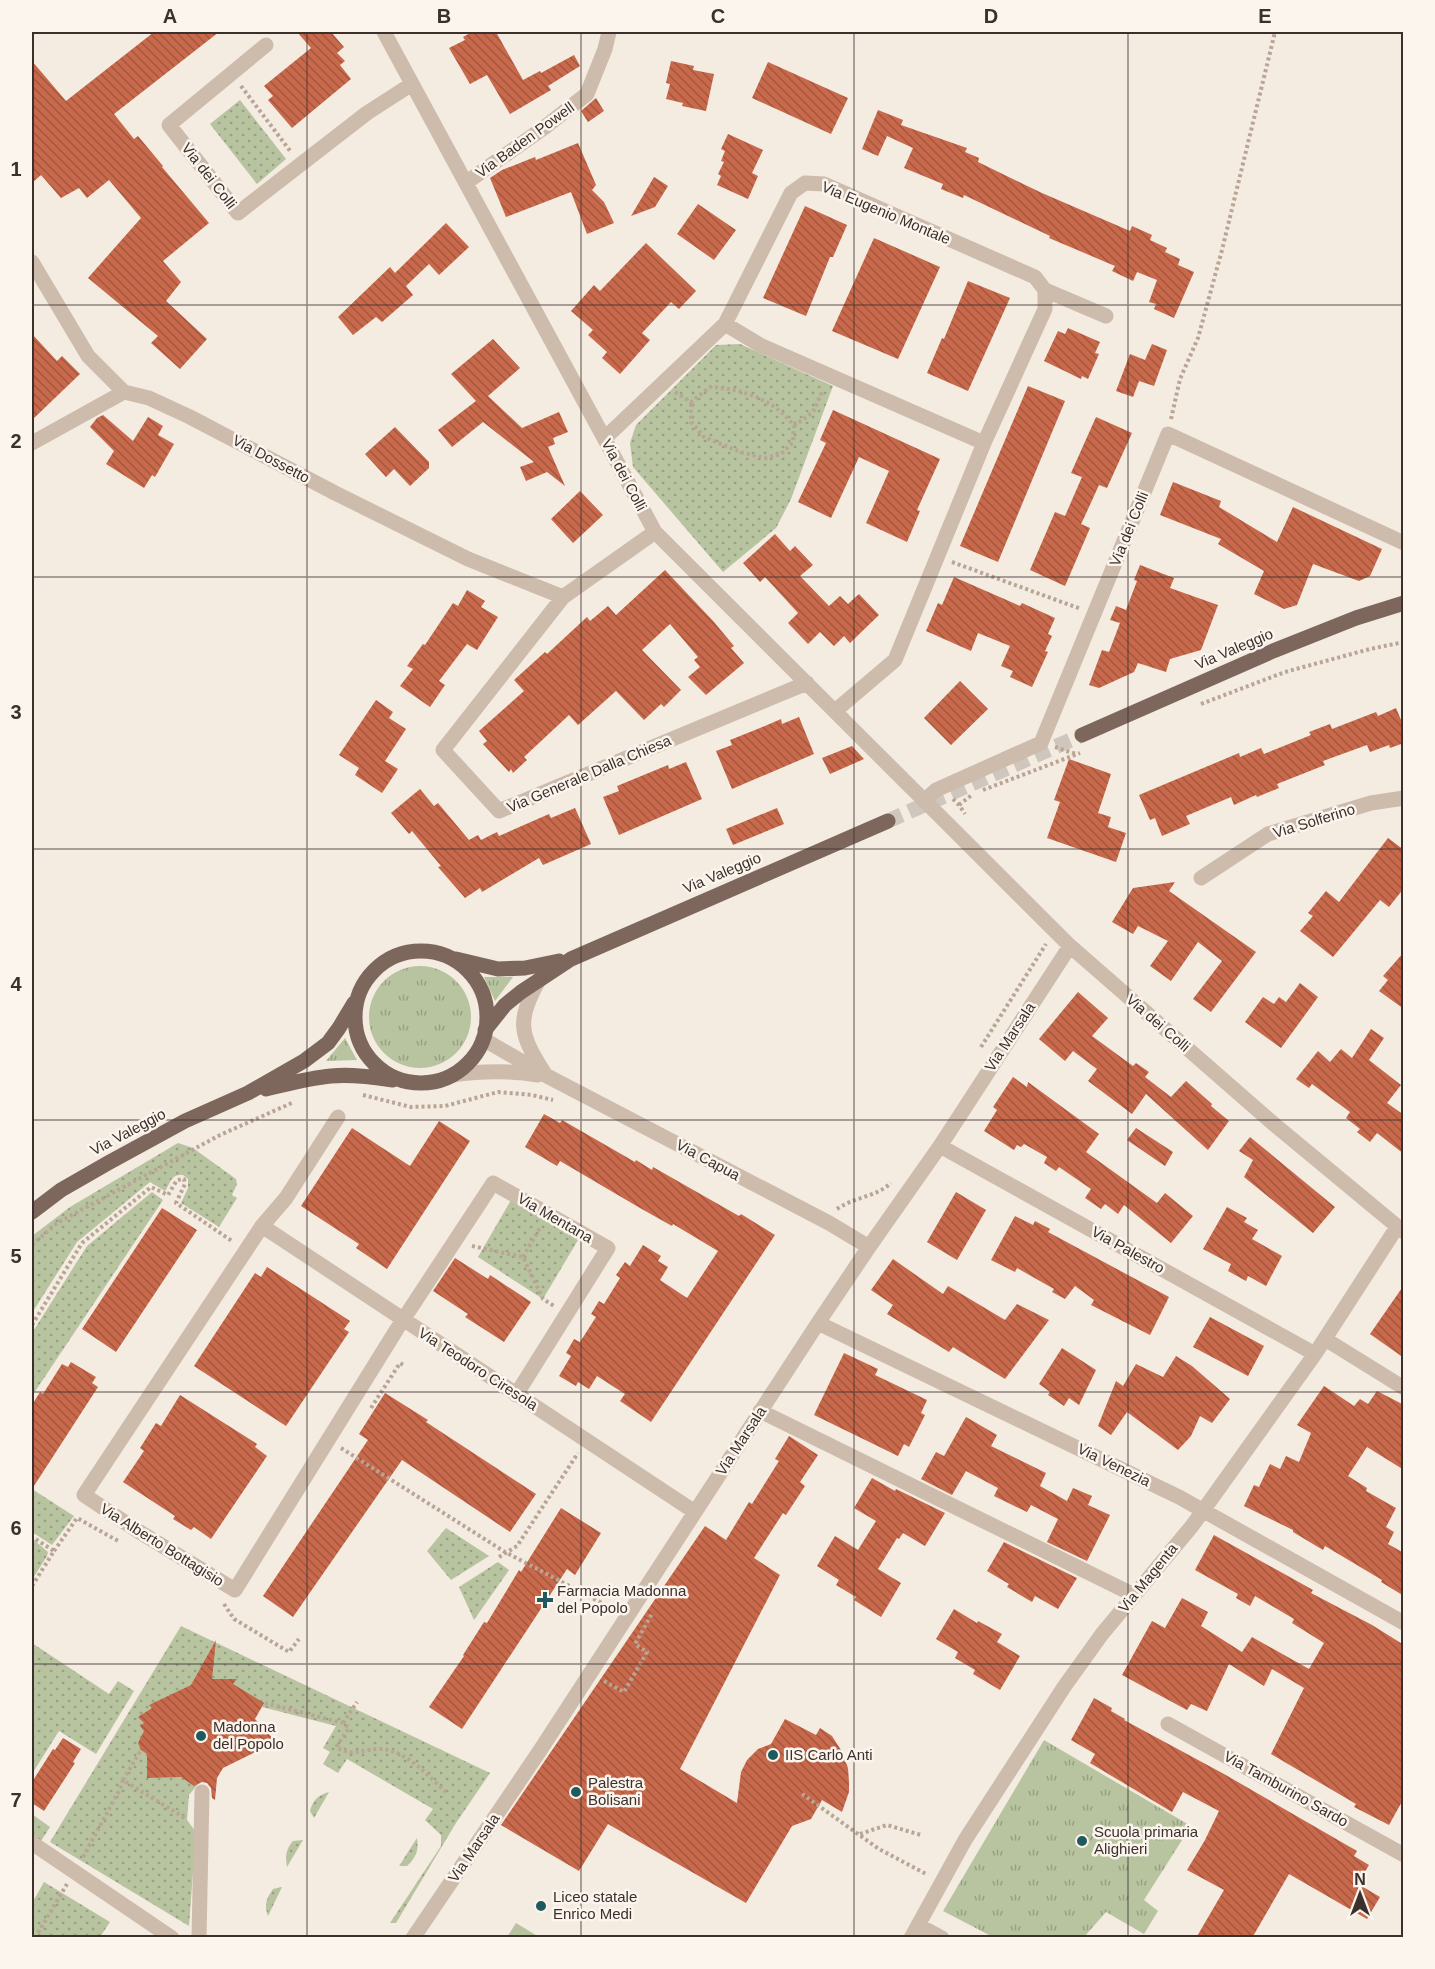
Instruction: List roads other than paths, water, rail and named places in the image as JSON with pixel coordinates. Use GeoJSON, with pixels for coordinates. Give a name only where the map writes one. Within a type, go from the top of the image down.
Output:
{"type":"FeatureCollection","features":[{"type":"Feature","properties":{"kind":"main road","name":"Via Valeggio"},"geometry":{"type":"LineString","coordinates":[[1084,742],[1273,651],[1356,618],[1404,603]]}},
{"type":"Feature","properties":{"kind":"main road","name":"Via Valeggio"},"geometry":{"type":"LineString","coordinates":[[484,1035],[506,1005],[540,978],[571,958],[888,821]]}},
{"type":"Feature","properties":{"kind":"main road"},"geometry":{"type":"LineString","coordinates":[[427,952],[448,957],[463,966],[475,979],[483,995],[486,1013],[484,1035],[476,1054],[452,1076],[429,1083],[396,1079],[378,1068],[365,1053],[357,1034],[354,1014],[359,994],[369,975],[386,961],[395,957],[405,953],[427,952]]}},
{"type":"Feature","properties":{"kind":"main road","name":"Via Valeggio"},"geometry":{"type":"LineString","coordinates":[[448,957],[498,969],[525,968],[571,958]]}},
{"type":"Feature","properties":{"kind":"main road","name":"Via Valeggio"},"geometry":{"type":"LineString","coordinates":[[32,1212],[61,1190],[108,1162],[185,1121],[248,1093],[304,1060],[328,1043],[359,994]]}},
{"type":"Feature","properties":{"kind":"main road","name":"Via Valeggio"},"geometry":{"type":"LineString","coordinates":[[248,1093],[302,1080],[333,1076],[355,1076],[416,1083]]}},
{"type":"Feature","properties":{"kind":"street","name":"Via dei Colli"},"geometry":{"type":"LineString","coordinates":[[384,32],[655,532],[1070,946],[1275,1125],[1400,1229]]}},
{"type":"Feature","properties":{"kind":"street","name":"Via Baden Powell"},"geometry":{"type":"LineString","coordinates":[[467,182],[545,127],[587,93],[605,49],[609,32]]}},
{"type":"Feature","properties":{"kind":"street","name":"Via dei Colli"},"geometry":{"type":"LineString","coordinates":[[266,45],[169,125],[238,213],[367,113],[412,84]]}},
{"type":"Feature","properties":{"kind":"street","name":"Via Eugenio Montale"},"geometry":{"type":"LineString","coordinates":[[605,438],[725,324],[791,193],[805,183],[824,184],[1035,277],[1045,290],[1106,316]]}},
{"type":"Feature","properties":{"kind":"street","name":"Via Dossetto"},"geometry":{"type":"LineString","coordinates":[[32,262],[88,356],[124,392],[149,398],[190,417],[468,559],[563,597]]}},
{"type":"Feature","properties":{"kind":"street"},"geometry":{"type":"LineString","coordinates":[[835,711],[895,660],[984,443],[1045,309],[1045,290]]}},
{"type":"Feature","properties":{"kind":"street"},"geometry":{"type":"LineString","coordinates":[[725,324],[760,345],[984,443]]}},
{"type":"Feature","properties":{"kind":"street"},"geometry":{"type":"LineString","coordinates":[[32,443],[124,392]]}},
{"type":"Feature","properties":{"kind":"street","name":"Via dei Colli"},"geometry":{"type":"LineString","coordinates":[[924,801],[936,790],[1041,743],[1168,434],[1404,543]]}},
{"type":"Feature","properties":{"kind":"street","name":"Via Generale Dalla Chiesa"},"geometry":{"type":"LineString","coordinates":[[655,532],[563,597],[443,750],[499,811],[807,683]]}},
{"type":"Feature","properties":{"kind":"street","name":"Via Solferino"},"geometry":{"type":"LineString","coordinates":[[1201,878],[1268,834],[1371,803],[1404,798]]}},
{"type":"Feature","properties":{"kind":"street","name":"Via Marsala"},"geometry":{"type":"LineString","coordinates":[[413,1938],[591,1673],[868,1247],[940,1146],[1070,946]]}},
{"type":"Feature","properties":{"kind":"street"},"geometry":{"type":"LineString","coordinates":[[540,978],[531,994],[524,1017],[524,1031],[528,1046],[547,1076]]}},
{"type":"Feature","properties":{"kind":"street","name":"Via Capua"},"geometry":{"type":"LineString","coordinates":[[484,1035],[547,1076],[829,1223],[868,1247]]}},
{"type":"Feature","properties":{"kind":"street","name":"Via Capua"},"geometry":{"type":"LineString","coordinates":[[452,1076],[484,1071],[518,1071],[547,1076]]}},
{"type":"Feature","properties":{"kind":"street","name":"Via Alberto Bottagisio"},"geometry":{"type":"LineString","coordinates":[[338,1116],[286,1198],[262,1226],[84,1495],[235,1590],[403,1320]]}},
{"type":"Feature","properties":{"kind":"street","name":"Via Palestro"},"geometry":{"type":"LineString","coordinates":[[940,1146],[1315,1354]]}},
{"type":"Feature","properties":{"kind":"street","name":"Via Mentana"},"geometry":{"type":"LineString","coordinates":[[403,1320],[493,1183],[608,1248],[516,1395]]}},
{"type":"Feature","properties":{"kind":"street","name":"Via Teodoro Ciresola"},"geometry":{"type":"LineString","coordinates":[[262,1226],[695,1512]]}},
{"type":"Feature","properties":{"kind":"street","name":"Via Magenta"},"geometry":{"type":"LineString","coordinates":[[914,1931],[965,1840],[1064,1687],[1102,1634],[1192,1526],[1315,1354],[1400,1229]]}},
{"type":"Feature","properties":{"kind":"street","name":"Via Venezia"},"geometry":{"type":"LineString","coordinates":[[818,1323],[1203,1509],[1404,1623]]}},
{"type":"Feature","properties":{"kind":"street"},"geometry":{"type":"LineString","coordinates":[[1325,1339],[1404,1388]]}},
{"type":"Feature","properties":{"kind":"street"},"geometry":{"type":"LineString","coordinates":[[760,1411],[1134,1595]]}},
{"type":"Feature","properties":{"kind":"street","name":"Via Tamburino Sardo"},"geometry":{"type":"LineString","coordinates":[[1168,1724],[1404,1855]]}},
{"type":"Feature","properties":{"kind":"street"},"geometry":{"type":"LineString","coordinates":[[199,1938],[202,1792]]}},
{"type":"Feature","properties":{"kind":"street"},"geometry":{"type":"LineString","coordinates":[[32,1843],[172,1938]]}},
{"type":"Feature","properties":{"kind":"street"},"geometry":{"type":"LineString","coordinates":[[914,1931],[942,1938]]}},
{"type":"Feature","properties":{"kind":"tunnel"},"geometry":{"type":"LineString","coordinates":[[888,821],[1082,735]]}},
{"type":"Feature","properties":{"kind":"place","name":"Farmacia Madonna del Popolo"},"geometry":{"type":"Point","coordinates":[545,1600]}},
{"type":"Feature","properties":{"kind":"place","name":"Madonna del Popolo"},"geometry":{"type":"Point","coordinates":[201,1736]}},
{"type":"Feature","properties":{"kind":"place","name":"IIS Carlo Anti"},"geometry":{"type":"Point","coordinates":[773,1755]}},
{"type":"Feature","properties":{"kind":"place","name":"Palestra Bolisani"},"geometry":{"type":"Point","coordinates":[576,1792]}},
{"type":"Feature","properties":{"kind":"place","name":"Scuola primaria Alighieri"},"geometry":{"type":"Point","coordinates":[1082,1841]}},
{"type":"Feature","properties":{"kind":"place","name":"Liceo statale Enrico Medi"},"geometry":{"type":"Point","coordinates":[541,1906]}}]}
